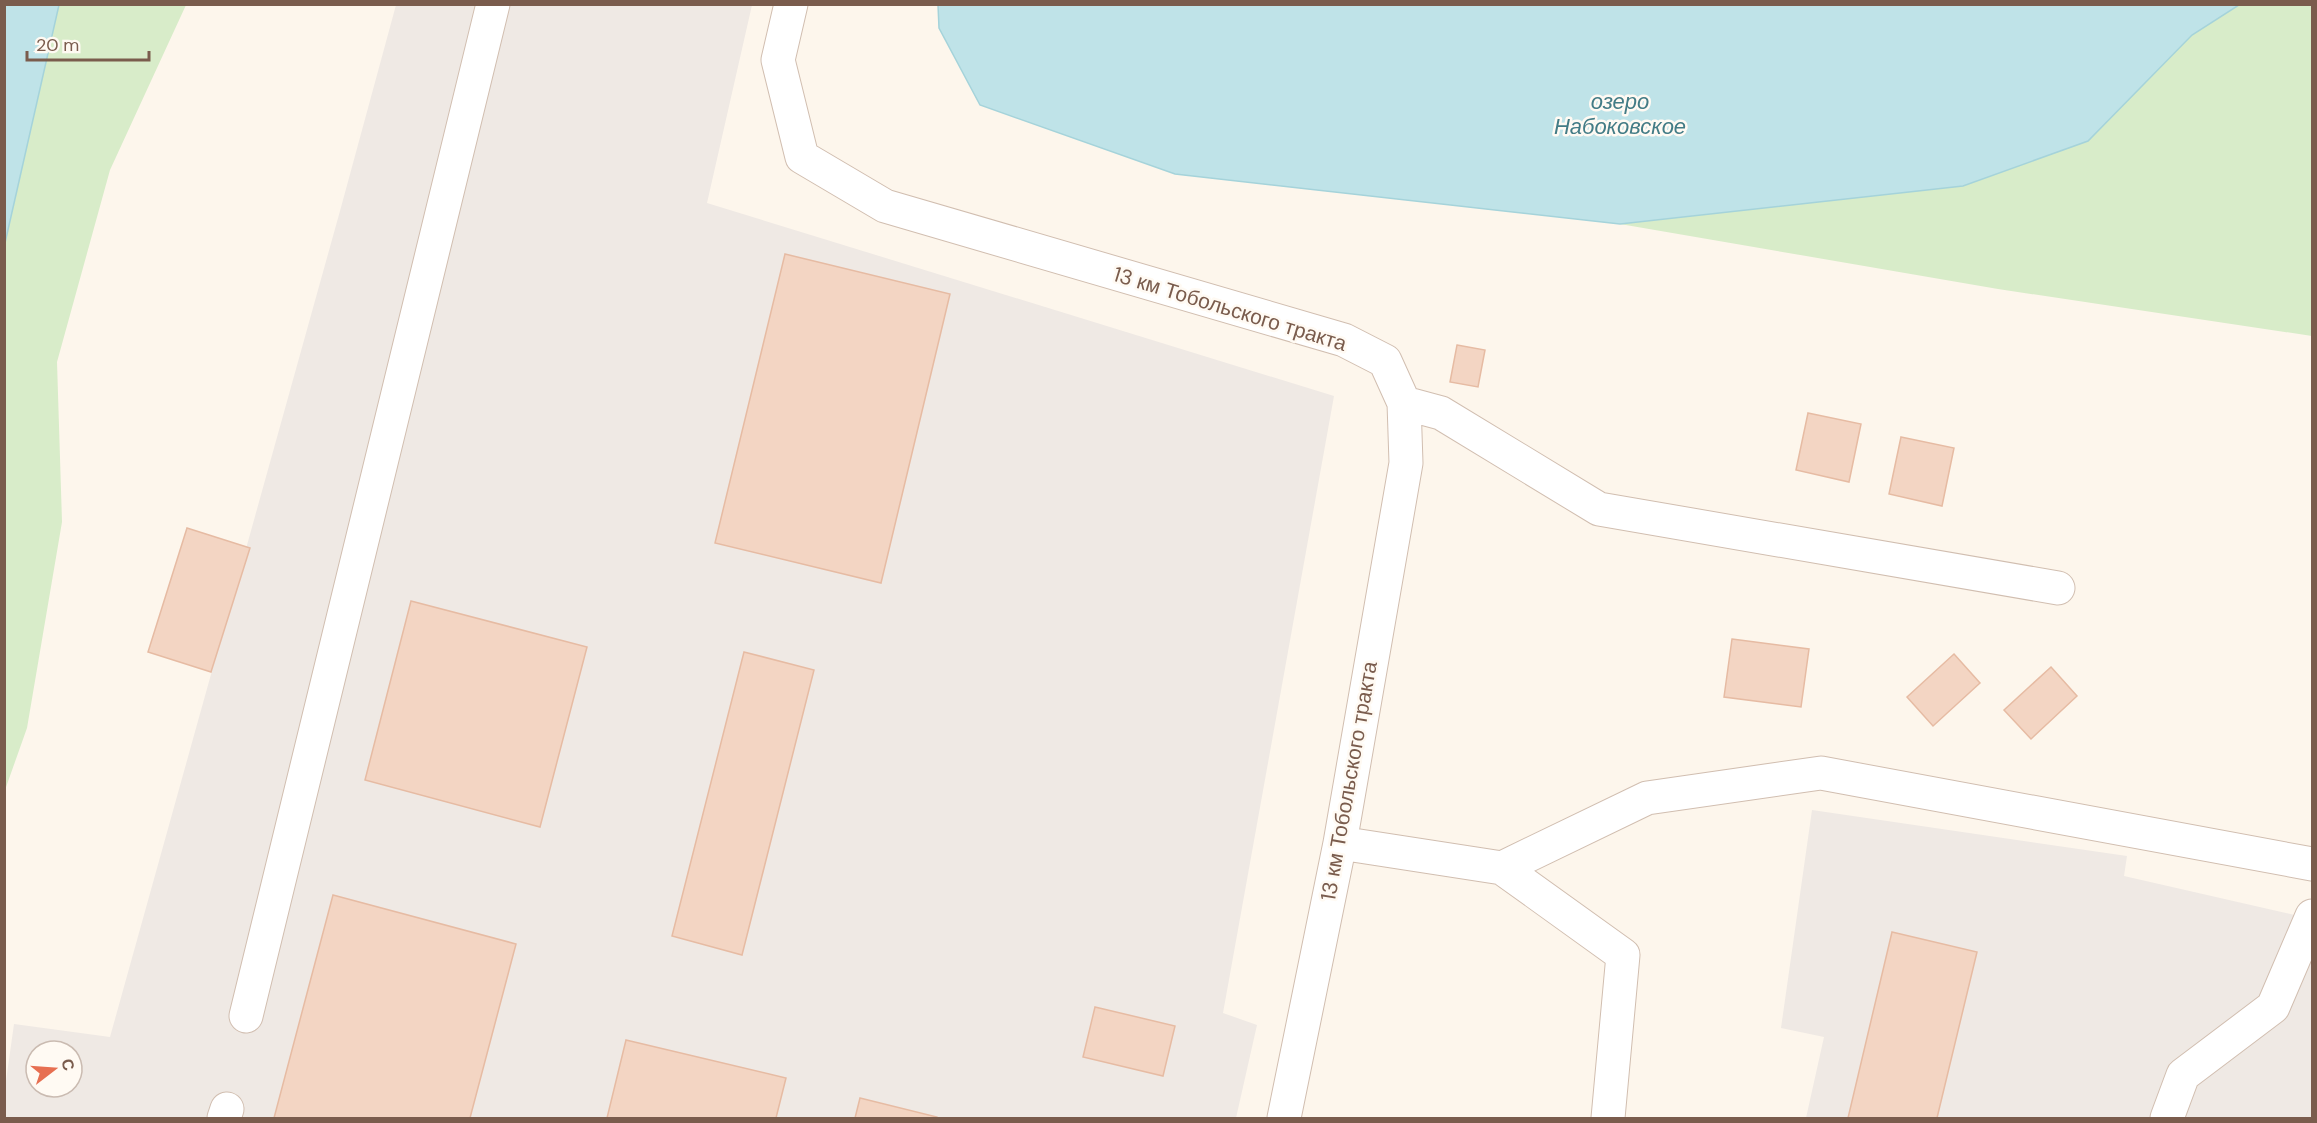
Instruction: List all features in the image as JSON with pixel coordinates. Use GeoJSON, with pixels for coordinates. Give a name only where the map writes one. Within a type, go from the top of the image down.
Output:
{"type":"FeatureCollection","features":[{"type":"Feature","properties":{"kind":"street"},"geometry":{"type":"LineString","coordinates":[[246,1016],[493,4]]}},
{"type":"Feature","properties":{"kind":"street","name":"13 км Тобольского тракта"},"geometry":{"type":"LineString","coordinates":[[791,4],[778,60],[802,157],[885,206],[1344,340],[1385,361],[1404,403],[1406,463],[1340,843],[1284,1119]]}},
{"type":"Feature","properties":{"kind":"street"},"geometry":{"type":"LineString","coordinates":[[1404,403],[1441,413],[1599,509],[2058,588]]}},
{"type":"Feature","properties":{"kind":"street"},"geometry":{"type":"LineString","coordinates":[[1502,868],[1647,798],[1821,773],[2313,864]]}},
{"type":"Feature","properties":{"kind":"street"},"geometry":{"type":"LineString","coordinates":[[1340,843],[1502,868],[1623,955],[1608,1119]]}},
{"type":"Feature","properties":{"kind":"street"},"geometry":{"type":"LineString","coordinates":[[2167,1119],[2183,1075],[2273,1007],[2313,916]]}},
{"type":"Feature","properties":{"kind":"shaded area"},"geometry":{"type":"Polygon","coordinates":[[[396,5],[752,5],[707,203],[1334,396],[1223,1013],[1257,1025],[1236,1118],[5,1118],[5,1088],[14,1024],[110,1037],[396,5]]]}},
{"type":"Feature","properties":{"kind":"shaded area"},"geometry":{"type":"Polygon","coordinates":[[[1812,810],[2127,856],[2124,876],[2312,919],[2312,1118],[1806,1118],[1824,1037],[1781,1028],[1812,810]]]}},
{"type":"Feature","properties":{"kind":"green space"},"geometry":{"type":"Polygon","coordinates":[[[59,5],[186,5],[110,170],[57,362],[62,522],[27,728],[5,790],[5,243],[59,5]]]}},
{"type":"Feature","properties":{"kind":"green space"},"geometry":{"type":"Polygon","coordinates":[[[2239,5],[2312,5],[2312,336],[1998,289],[1620,224],[1843,198],[2088,141],[2192,35],[2239,5]]]}},
{"type":"Feature","properties":{"kind":"water","name":"озеро Набоковское"},"geometry":{"type":"Polygon","coordinates":[[[938,4],[2239,5],[2192,35],[2088,141],[1963,186],[1620,224],[1175,174],[980,105],[939,28],[938,4]]]}},
{"type":"Feature","properties":{"kind":"water"},"geometry":{"type":"Polygon","coordinates":[[[4,5],[59,5],[5,243],[4,5]]]}},
{"type":"Feature","properties":{"kind":"building"},"geometry":{"type":"Polygon","coordinates":[[[785,254],[950,294],[881,583],[715,543],[785,254]]]}},
{"type":"Feature","properties":{"kind":"building"},"geometry":{"type":"Polygon","coordinates":[[[1457,345],[1485,350],[1478,387],[1450,382],[1457,345]]]}},
{"type":"Feature","properties":{"kind":"building"},"geometry":{"type":"Polygon","coordinates":[[[1808,413],[1861,424],[1849,482],[1796,470],[1808,413]]]}},
{"type":"Feature","properties":{"kind":"building"},"geometry":{"type":"Polygon","coordinates":[[[1901,437],[1954,448],[1942,506],[1889,494],[1901,437]]]}},
{"type":"Feature","properties":{"kind":"building"},"geometry":{"type":"Polygon","coordinates":[[[187,528],[250,548],[211,672],[148,652],[187,528]]]}},
{"type":"Feature","properties":{"kind":"building"},"geometry":{"type":"Polygon","coordinates":[[[411,601],[587,647],[540,827],[365,780],[411,601]]]}},
{"type":"Feature","properties":{"kind":"building"},"geometry":{"type":"Polygon","coordinates":[[[1732,639],[1809,649],[1801,707],[1724,697],[1732,639]]]}},
{"type":"Feature","properties":{"kind":"building"},"geometry":{"type":"Polygon","coordinates":[[[744,652],[814,670],[742,955],[672,936],[744,652]]]}},
{"type":"Feature","properties":{"kind":"building"},"geometry":{"type":"Polygon","coordinates":[[[1954,654],[1980,683],[1933,726],[1907,697],[1954,654]]]}},
{"type":"Feature","properties":{"kind":"building"},"geometry":{"type":"Polygon","coordinates":[[[2051,667],[2077,696],[2031,739],[2004,710],[2051,667]]]}},
{"type":"Feature","properties":{"kind":"building"},"geometry":{"type":"Polygon","coordinates":[[[333,895],[516,944],[470,1118],[274,1118],[333,895]]]}},
{"type":"Feature","properties":{"kind":"building"},"geometry":{"type":"Polygon","coordinates":[[[1892,932],[1977,952],[1937,1118],[1848,1118],[1892,932]]]}},
{"type":"Feature","properties":{"kind":"building"},"geometry":{"type":"Polygon","coordinates":[[[1095,1007],[1175,1026],[1163,1076],[1083,1057],[1095,1007]]]}},
{"type":"Feature","properties":{"kind":"building"},"geometry":{"type":"Polygon","coordinates":[[[626,1040],[786,1078],[776,1118],[607,1118],[626,1040]]]}},
{"type":"Feature","properties":{"kind":"building"},"geometry":{"type":"Polygon","coordinates":[[[860,1098],[937,1117],[937,1118],[855,1118],[860,1098]]]}}]}
